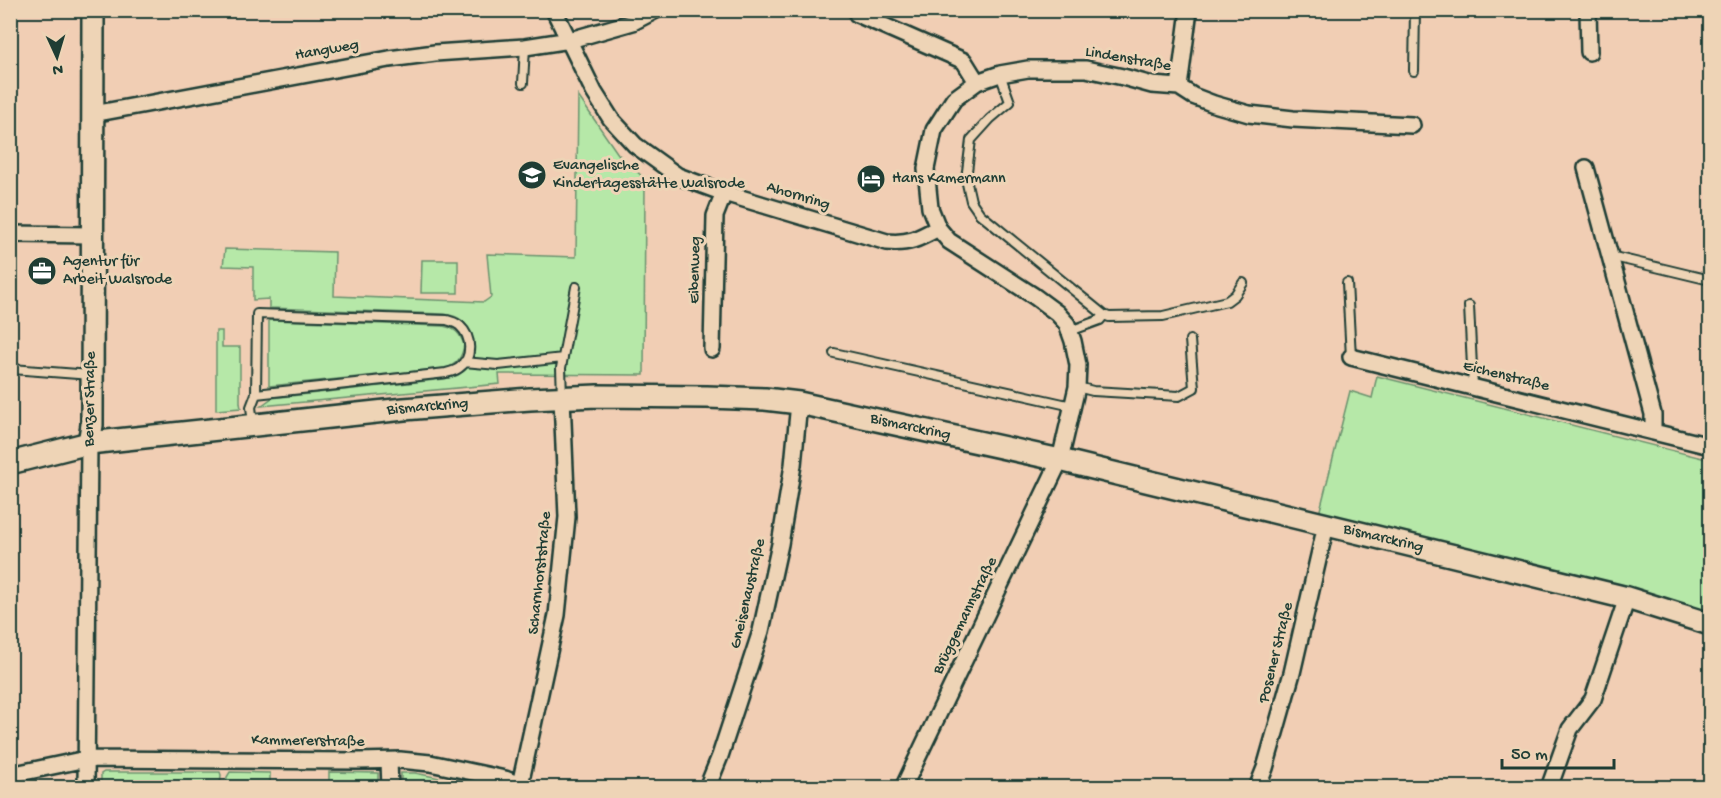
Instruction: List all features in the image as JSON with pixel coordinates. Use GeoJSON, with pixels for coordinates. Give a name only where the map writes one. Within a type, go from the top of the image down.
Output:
{"type":"FeatureCollection","features":[{"type":"Feature","properties":{"kind":"street","name":"Benzer Straße"},"geometry":{"type":"LineString","coordinates":[[86,788],[89,443],[92,425],[93,10]]}},
{"type":"Feature","properties":{"kind":"street","name":"Ahornring"},"geometry":{"type":"LineString","coordinates":[[554,10],[611,119],[635,145],[678,176],[724,193],[886,242],[903,243],[916,240],[938,228]]}},
{"type":"Feature","properties":{"kind":"street","name":"Hangweg"},"geometry":{"type":"LineString","coordinates":[[93,114],[378,61],[435,53],[525,47],[570,40],[633,22],[656,10]]}},
{"type":"Feature","properties":{"kind":"street"},"geometry":{"type":"LineString","coordinates":[[1179,87],[1188,10]]}},
{"type":"Feature","properties":{"kind":"street"},"geometry":{"type":"LineString","coordinates":[[1588,10],[1589,52]]}},
{"type":"Feature","properties":{"kind":"street"},"geometry":{"type":"LineString","coordinates":[[858,14],[964,61],[977,82]]}},
{"type":"Feature","properties":{"kind":"street","name":"Lindenstraße"},"geometry":{"type":"LineString","coordinates":[[938,228],[930,208],[926,169],[934,130],[954,99],[977,82],[1000,74],[1028,69],[1086,69],[1123,76],[1152,85],[1179,87],[1214,104],[1249,114],[1412,125]]}},
{"type":"Feature","properties":{"kind":"street"},"geometry":{"type":"LineString","coordinates":[[1586,168],[1653,414],[1653,432]]}},
{"type":"Feature","properties":{"kind":"street","name":"Eibenweg"},"geometry":{"type":"LineString","coordinates":[[712,349],[715,216],[724,193]]}},
{"type":"Feature","properties":{"kind":"street"},"geometry":{"type":"LineString","coordinates":[[938,228],[949,241],[1034,296],[1057,313],[1067,324],[1078,365],[1077,387],[1060,460]]}},
{"type":"Feature","properties":{"kind":"street"},"geometry":{"type":"LineString","coordinates":[[10,234],[93,235]]}},
{"type":"Feature","properties":{"kind":"street","name":"Eichenstraße"},"geometry":{"type":"LineString","coordinates":[[1351,357],[1710,446]]}},
{"type":"Feature","properties":{"kind":"street","name":"Bismarckring"},"geometry":{"type":"LineString","coordinates":[[10,463],[89,443],[404,409],[597,396],[765,399],[799,403],[1060,460],[1628,598],[1710,624]]}},
{"type":"Feature","properties":{"kind":"street","name":"Scharnhorststraße"},"geometry":{"type":"LineString","coordinates":[[523,786],[557,615],[567,517],[562,398]]}},
{"type":"Feature","properties":{"kind":"street","name":"Gneisenaustraße"},"geometry":{"type":"LineString","coordinates":[[707,788],[720,756],[761,631],[780,544],[793,465],[799,403]]}},
{"type":"Feature","properties":{"kind":"street","name":"Brüggemannstraße"},"geometry":{"type":"LineString","coordinates":[[903,788],[1060,460]]}},
{"type":"Feature","properties":{"kind":"street","name":"Posener Straße"},"geometry":{"type":"LineString","coordinates":[[1257,788],[1265,768],[1292,673],[1326,525]]}},
{"type":"Feature","properties":{"kind":"street"},"geometry":{"type":"LineString","coordinates":[[1549,788],[1570,729],[1593,699],[1628,598]]}},
{"type":"Feature","properties":{"kind":"street","name":"Kammererstraße"},"geometry":{"type":"LineString","coordinates":[[10,775],[86,759],[414,760],[504,779],[523,786]]}},
{"type":"Feature","properties":{"kind":"street"},"geometry":{"type":"LineString","coordinates":[[389,761],[390,788]]}},
{"type":"Feature","properties":{"kind":"lane"},"geometry":{"type":"LineString","coordinates":[[1414,71],[1415,10]]}},
{"type":"Feature","properties":{"kind":"lane"},"geometry":{"type":"LineString","coordinates":[[523,83],[525,47]]}},
{"type":"Feature","properties":{"kind":"lane"},"geometry":{"type":"LineString","coordinates":[[1000,74],[1010,102],[971,140],[966,179],[971,201],[980,214],[1109,317],[1163,316],[1227,301],[1243,283]]}},
{"type":"Feature","properties":{"kind":"lane"},"geometry":{"type":"LineString","coordinates":[[1610,256],[1710,280]]}},
{"type":"Feature","properties":{"kind":"lane"},"geometry":{"type":"LineString","coordinates":[[1347,283],[1351,357]]}},
{"type":"Feature","properties":{"kind":"lane"},"geometry":{"type":"LineString","coordinates":[[562,398],[562,358],[576,287]]}},
{"type":"Feature","properties":{"kind":"lane"},"geometry":{"type":"LineString","coordinates":[[1469,306],[1473,387]]}},
{"type":"Feature","properties":{"kind":"lane"},"geometry":{"type":"LineString","coordinates":[[254,426],[251,407],[256,394],[257,314],[447,320],[462,327],[468,337],[470,346],[468,357],[458,369],[446,373],[256,394]]}},
{"type":"Feature","properties":{"kind":"lane"},"geometry":{"type":"LineString","coordinates":[[1070,331],[1100,320],[1104,315]]}},
{"type":"Feature","properties":{"kind":"lane"},"geometry":{"type":"LineString","coordinates":[[10,334],[12,369],[92,375]]}},
{"type":"Feature","properties":{"kind":"lane"},"geometry":{"type":"LineString","coordinates":[[1077,387],[1092,391],[1179,396],[1194,388],[1190,340]]}},
{"type":"Feature","properties":{"kind":"lane"},"geometry":{"type":"LineString","coordinates":[[834,353],[1072,406]]}},
{"type":"Feature","properties":{"kind":"lane"},"geometry":{"type":"LineString","coordinates":[[464,362],[498,364],[562,358]]}},
{"type":"Feature","properties":{"kind":"green space"},"geometry":{"type":"Polygon","coordinates":[[[578,96],[618,154],[645,179],[644,375],[499,374],[500,384],[261,406],[272,398],[455,376],[465,369],[469,362],[473,346],[472,338],[465,323],[456,317],[444,314],[269,308],[269,299],[253,300],[253,267],[223,266],[225,249],[335,252],[334,296],[484,302],[491,297],[487,254],[576,257],[578,96]]]}},
{"type":"Feature","properties":{"kind":"green space"},"geometry":{"type":"Polygon","coordinates":[[[422,260],[458,260],[458,293],[421,293],[422,260]]]}},
{"type":"Feature","properties":{"kind":"green space"},"geometry":{"type":"Polygon","coordinates":[[[269,320],[443,326],[456,332],[464,345],[459,359],[447,368],[269,386],[269,320]]]}},
{"type":"Feature","properties":{"kind":"green space"},"geometry":{"type":"Polygon","coordinates":[[[216,331],[222,331],[222,347],[240,347],[241,408],[216,410],[216,331]]]}},
{"type":"Feature","properties":{"kind":"green space"},"geometry":{"type":"Polygon","coordinates":[[[1377,376],[1710,460],[1710,617],[1625,586],[1319,514],[1350,391],[1372,398],[1377,376]]]}},
{"type":"Feature","properties":{"kind":"green space"},"geometry":{"type":"Polygon","coordinates":[[[104,772],[220,772],[221,775],[220,787],[101,787],[101,774],[104,772]]]}},
{"type":"Feature","properties":{"kind":"green space"},"geometry":{"type":"Polygon","coordinates":[[[230,772],[270,773],[270,787],[226,787],[230,772]]]}},
{"type":"Feature","properties":{"kind":"green space"},"geometry":{"type":"Polygon","coordinates":[[[329,772],[378,773],[378,787],[339,787],[338,783],[329,783],[329,772]]]}},
{"type":"Feature","properties":{"kind":"green space"},"geometry":{"type":"Polygon","coordinates":[[[401,773],[415,773],[484,787],[441,788],[428,785],[427,787],[401,787],[401,773]]]}},
{"type":"Feature","properties":{"kind":"place","name":"Evangelische Kindertagesstätte Walsrode"},"geometry":{"type":"Point","coordinates":[532,175]}},
{"type":"Feature","properties":{"kind":"place","name":"Hans Kamermann"},"geometry":{"type":"Point","coordinates":[871,179]}},
{"type":"Feature","properties":{"kind":"place","name":"Agentur für Arbeit Walsrode"},"geometry":{"type":"Point","coordinates":[42,271]}}]}
